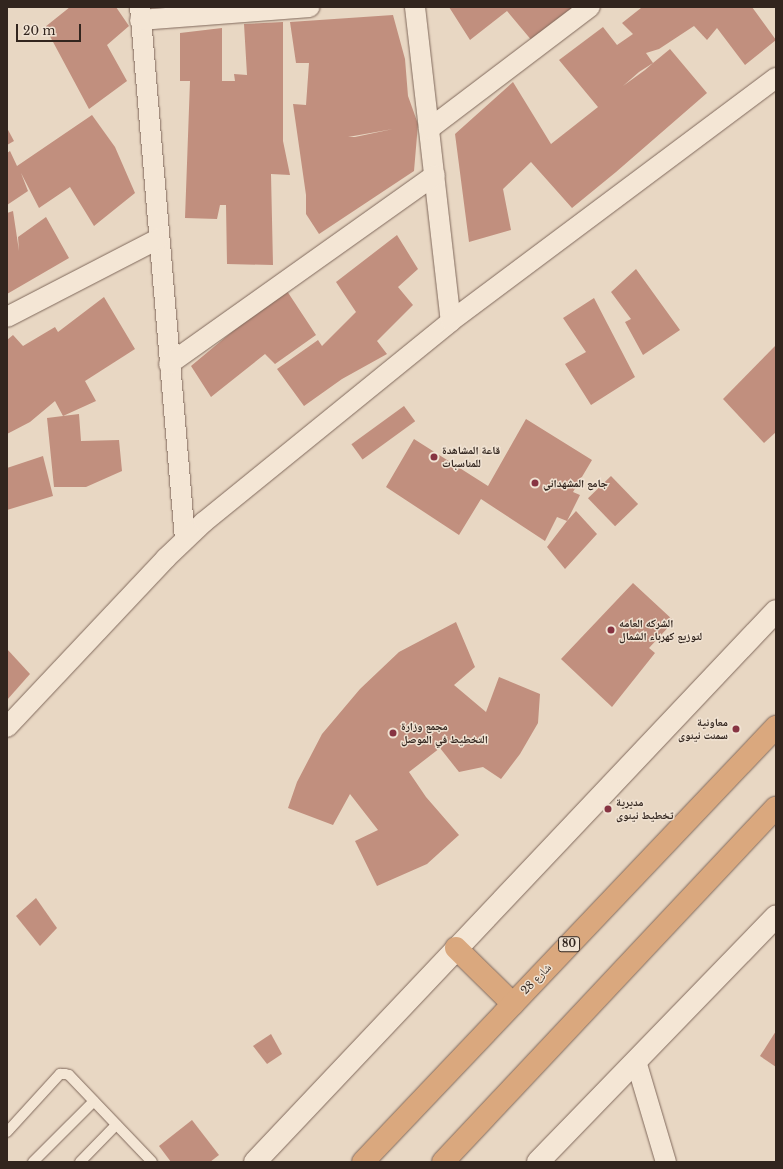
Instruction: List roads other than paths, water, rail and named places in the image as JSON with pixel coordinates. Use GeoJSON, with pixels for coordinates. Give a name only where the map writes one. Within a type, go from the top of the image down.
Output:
{"type":"FeatureCollection","features":[{"type":"Feature","properties":{"kind":"highway","name":"شارع 28"},"geometry":{"type":"LineString","coordinates":[[363,1162],[776,727]]}},
{"type":"Feature","properties":{"kind":"highway"},"geometry":{"type":"LineString","coordinates":[[443,1162],[776,808]]}},
{"type":"Feature","properties":{"kind":"highway"},"geometry":{"type":"LineString","coordinates":[[456,948],[513,1004]]}},
{"type":"Feature","properties":{"kind":"main road"},"geometry":{"type":"LineString","coordinates":[[255,1162],[776,611]]}},
{"type":"Feature","properties":{"kind":"main road"},"geometry":{"type":"LineString","coordinates":[[538,1162],[776,916]]}},
{"type":"Feature","properties":{"kind":"street"},"geometry":{"type":"LineString","coordinates":[[185,539],[158,239],[140,13],[310,7]]}},
{"type":"Feature","properties":{"kind":"street"},"geometry":{"type":"LineString","coordinates":[[415,7],[452,321]]}},
{"type":"Feature","properties":{"kind":"street"},"geometry":{"type":"LineString","coordinates":[[429,129],[590,7]]}},
{"type":"Feature","properties":{"kind":"street"},"geometry":{"type":"LineString","coordinates":[[7,727],[185,539],[452,321],[776,78]]}},
{"type":"Feature","properties":{"kind":"street"},"geometry":{"type":"LineString","coordinates":[[169,364],[435,175]]}},
{"type":"Feature","properties":{"kind":"street"},"geometry":{"type":"LineString","coordinates":[[7,316],[158,239]]}},
{"type":"Feature","properties":{"kind":"street"},"geometry":{"type":"LineString","coordinates":[[636,1061],[666,1162]]}},
{"type":"Feature","properties":{"kind":"lane"},"geometry":{"type":"LineString","coordinates":[[7,1132],[60,1074],[69,1075],[152,1162]]}},
{"type":"Feature","properties":{"kind":"lane"},"geometry":{"type":"LineString","coordinates":[[33,1162],[94,1101]]}},
{"type":"Feature","properties":{"kind":"lane"},"geometry":{"type":"LineString","coordinates":[[80,1162],[116,1125]]}},
{"type":"Feature","properties":{"kind":"place","name":"قاعة المشاهدة للمناسبات"},"geometry":{"type":"Point","coordinates":[434,457]}},
{"type":"Feature","properties":{"kind":"place","name":"جامع المشهداني"},"geometry":{"type":"Point","coordinates":[535,483]}},
{"type":"Feature","properties":{"kind":"place","name":"الشركه العامه لتوزيع كهرباء الشمال"},"geometry":{"type":"Point","coordinates":[611,630]}},
{"type":"Feature","properties":{"kind":"place","name":"معاونية سمنت نينوى"},"geometry":{"type":"Point","coordinates":[736,729]}},
{"type":"Feature","properties":{"kind":"place","name":"مجمع وزارة التخطيط في الموصل"},"geometry":{"type":"Point","coordinates":[393,733]}},
{"type":"Feature","properties":{"kind":"place","name":"مديرية تخطيط نينوى"},"geometry":{"type":"Point","coordinates":[608,809]}}]}
